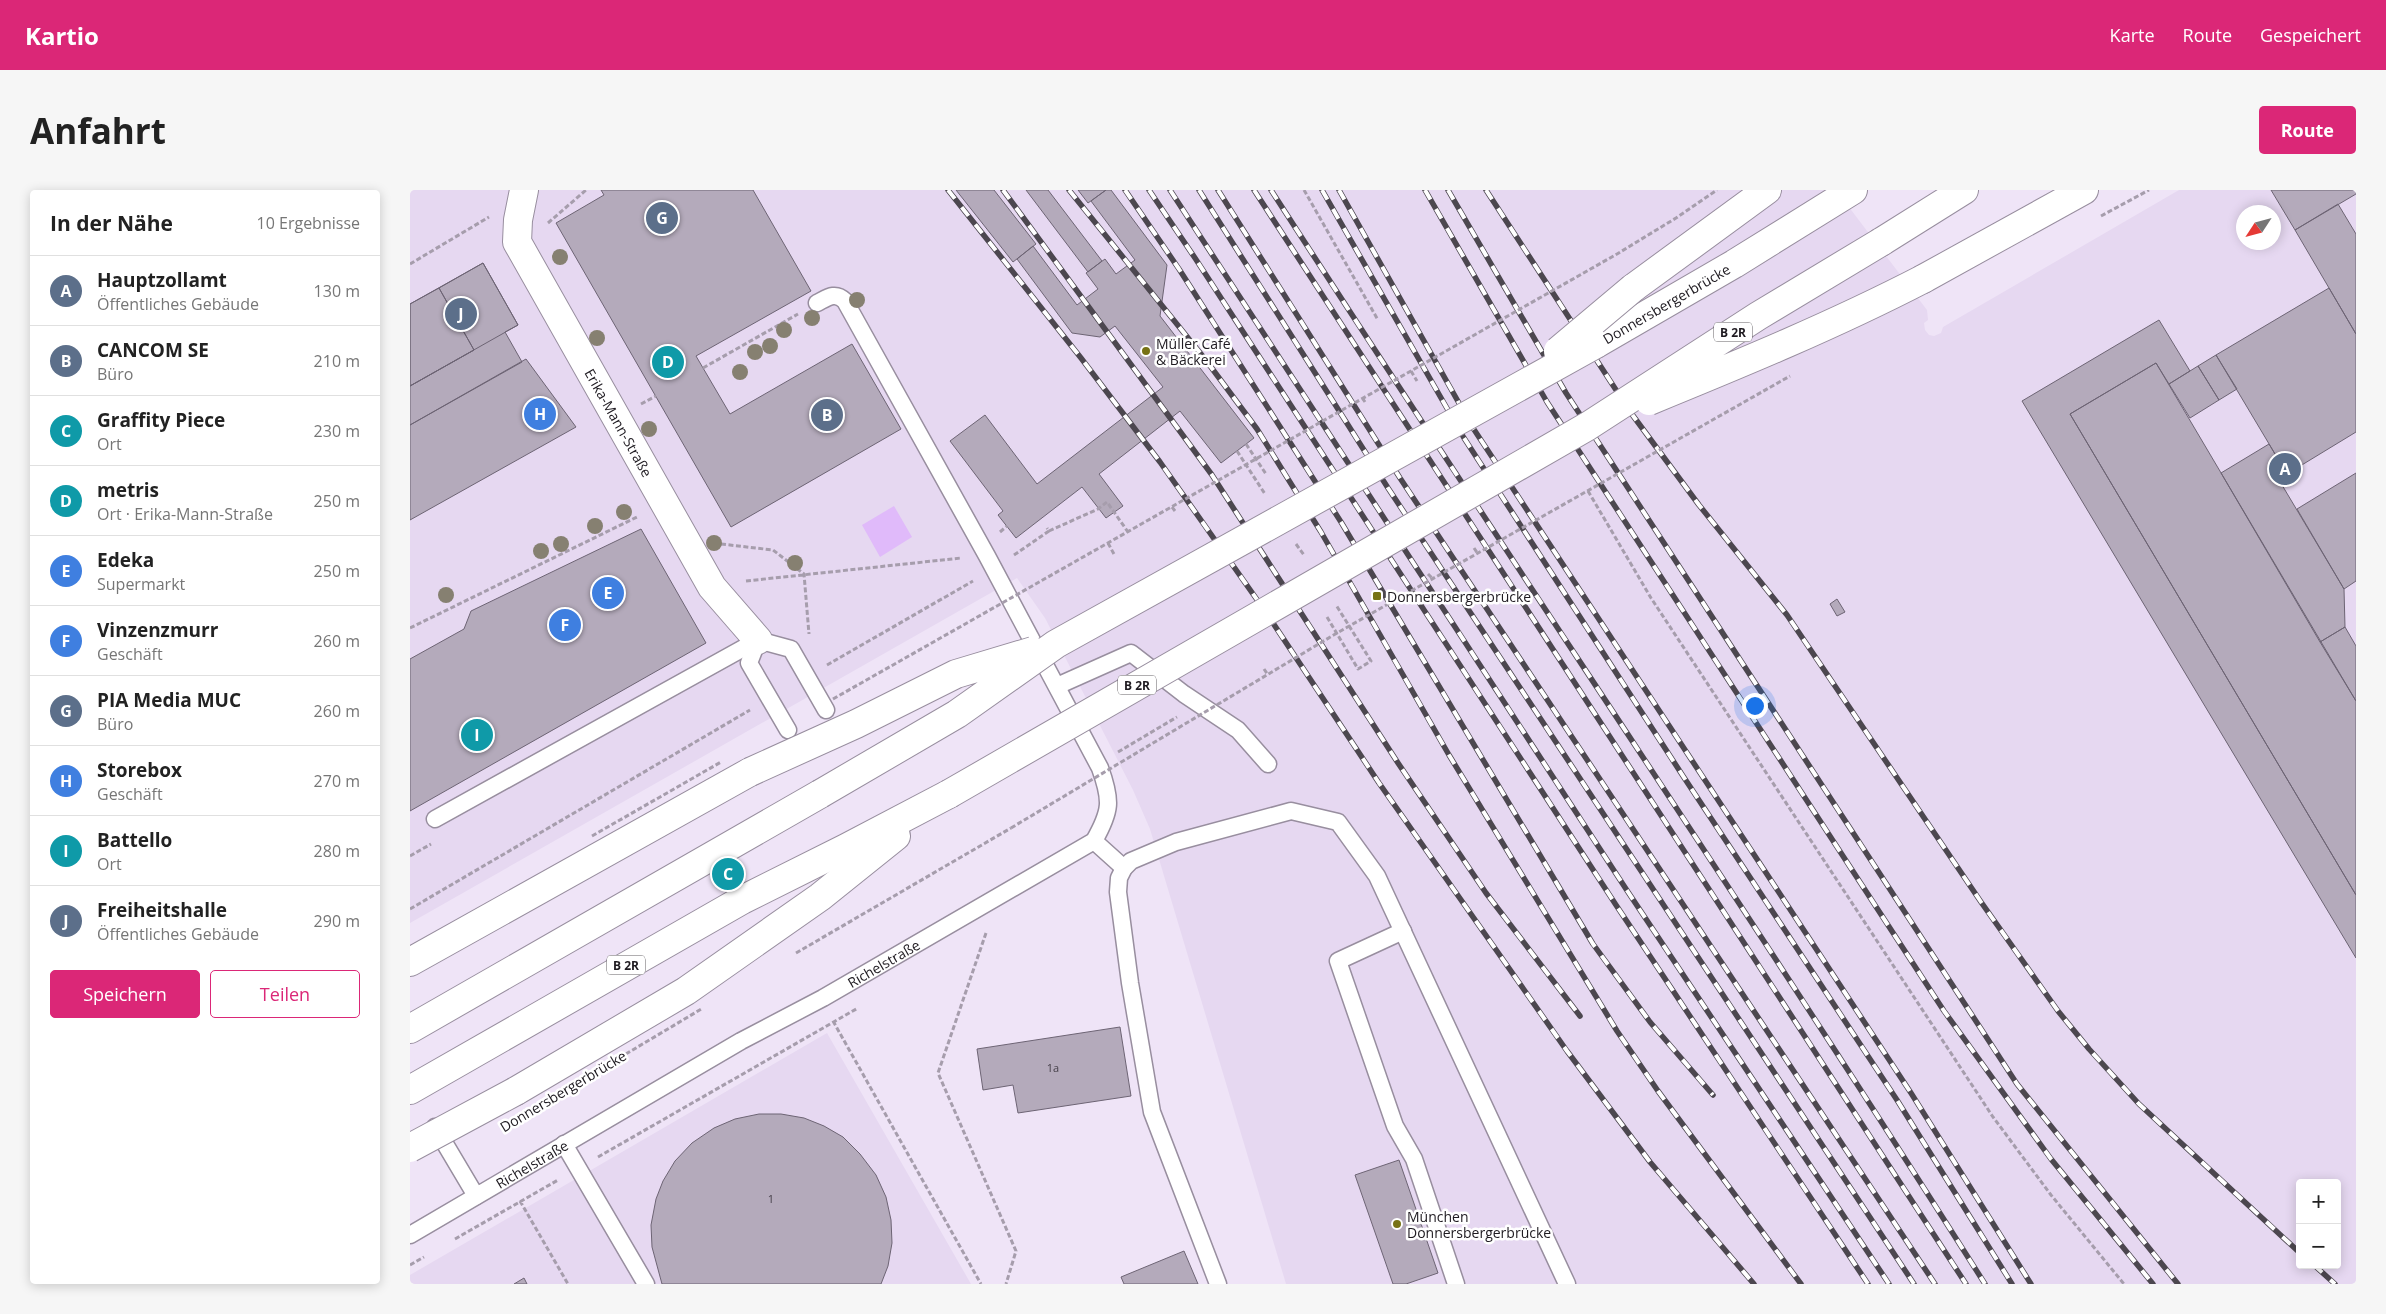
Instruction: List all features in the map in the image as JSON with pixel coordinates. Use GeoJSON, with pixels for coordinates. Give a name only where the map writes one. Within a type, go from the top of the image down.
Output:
{"type":"FeatureCollection","features":[{"type":"Feature","properties":{"kind":"main road","name":"Erika-Mann-Straße"},"geometry":{"type":"LineString","coordinates":[[524,190],[518,220],[517,242],[712,587],[758,640]]}},
{"type":"Feature","properties":{"kind":"main road"},"geometry":{"type":"LineString","coordinates":[[1515,387],[1633,288],[1767,190]]}},
{"type":"Feature","properties":{"kind":"main road","name":"Donnersbergerbrücke"},"geometry":{"type":"LineString","coordinates":[[1056,644],[1734,264],[1853,190]]}},
{"type":"Feature","properties":{"kind":"main road","name":"B 2R"},"geometry":{"type":"LineString","coordinates":[[410,1090],[742,900],[949,794],[1588,426],[1758,316],[1964,190]]}},
{"type":"Feature","properties":{"kind":"main road"},"geometry":{"type":"LineString","coordinates":[[1588,426],[1788,344],[1862,310],[1923,279],[2084,190]]}},
{"type":"Feature","properties":{"kind":"main road"},"geometry":{"type":"LineString","coordinates":[[410,962],[750,772],[856,724],[956,674],[1056,644]]}},
{"type":"Feature","properties":{"kind":"main road"},"geometry":{"type":"LineString","coordinates":[[410,1029],[957,714],[1056,644]]}},
{"type":"Feature","properties":{"kind":"main road"},"geometry":{"type":"LineString","coordinates":[[410,1148],[516,1091],[686,991],[820,897],[949,794]]}},
{"type":"Feature","properties":{"kind":"lane"},"geometry":{"type":"LineString","coordinates":[[817,303],[834,295],[840,296],[845,301],[990,562],[1100,768],[1108,790],[1107,817],[1094,840],[1124,868]]}},
{"type":"Feature","properties":{"kind":"lane"},"geometry":{"type":"LineString","coordinates":[[758,640],[750,663],[788,730]]}},
{"type":"Feature","properties":{"kind":"lane"},"geometry":{"type":"LineString","coordinates":[[435,819],[758,640],[791,649],[826,710]]}},
{"type":"Feature","properties":{"kind":"lane"},"geometry":{"type":"LineString","coordinates":[[1056,686],[1131,653],[1199,704],[1238,730],[1268,764]]}},
{"type":"Feature","properties":{"kind":"lane"},"geometry":{"type":"LineString","coordinates":[[1218,1284],[1152,1112],[1130,983],[1118,892],[1119,878],[1124,868],[1142,856],[1176,842],[1292,811],[1338,822],[1377,876],[1567,1284]]}},
{"type":"Feature","properties":{"kind":"lane","name":"Richelstraße"},"geometry":{"type":"LineString","coordinates":[[410,1235],[741,1041],[822,998],[1094,840]]}},
{"type":"Feature","properties":{"kind":"lane"},"geometry":{"type":"LineString","coordinates":[[1403,931],[1338,961],[1395,1126],[1414,1159],[1456,1284]]}},
{"type":"Feature","properties":{"kind":"lane"},"geometry":{"type":"LineString","coordinates":[[435,1126],[476,1196]]}},
{"type":"Feature","properties":{"kind":"lane"},"geometry":{"type":"LineString","coordinates":[[564,1144],[646,1284]]}},
{"type":"Feature","properties":{"kind":"path"},"geometry":{"type":"LineString","coordinates":[[541,229],[586,190]]}},
{"type":"Feature","properties":{"kind":"path"},"geometry":{"type":"LineString","coordinates":[[1304,190],[1378,320]]}},
{"type":"Feature","properties":{"kind":"path"},"geometry":{"type":"LineString","coordinates":[[975,620],[1108,543],[1364,400],[1411,371],[1617,254],[1717,190]]}},
{"type":"Feature","properties":{"kind":"path"},"geometry":{"type":"LineString","coordinates":[[410,264],[496,213]]}},
{"type":"Feature","properties":{"kind":"path"},"geometry":{"type":"LineString","coordinates":[[703,368],[817,303]]}},
{"type":"Feature","properties":{"kind":"path"},"geometry":{"type":"LineString","coordinates":[[1411,371],[1417,381]]}},
{"type":"Feature","properties":{"kind":"path"},"geometry":{"type":"LineString","coordinates":[[795,953],[1337,633],[1799,372]]}},
{"type":"Feature","properties":{"kind":"path"},"geometry":{"type":"LineString","coordinates":[[634,397],[639,406]]}},
{"type":"Feature","properties":{"kind":"path"},"geometry":{"type":"LineString","coordinates":[[1246,444],[1266,474]]}},
{"type":"Feature","properties":{"kind":"path"},"geometry":{"type":"LineString","coordinates":[[1588,491],[1651,598],[1993,1116],[2051,1195],[2124,1284]]}},
{"type":"Feature","properties":{"kind":"path"},"geometry":{"type":"LineString","coordinates":[[1014,554],[1048,530],[1098,509],[1107,502],[1128,532]]}},
{"type":"Feature","properties":{"kind":"path"},"geometry":{"type":"LineString","coordinates":[[410,628],[665,503]]}},
{"type":"Feature","properties":{"kind":"path"},"geometry":{"type":"LineString","coordinates":[[1172,507],[1175,512]]}},
{"type":"Feature","properties":{"kind":"path"},"geometry":{"type":"LineString","coordinates":[[716,543],[773,550],[804,574],[812,664],[808,676]]}},
{"type":"Feature","properties":{"kind":"path"},"geometry":{"type":"LineString","coordinates":[[1108,543],[1115,556]]}},
{"type":"Feature","properties":{"kind":"path"},"geometry":{"type":"LineString","coordinates":[[1474,548],[1478,554]]}},
{"type":"Feature","properties":{"kind":"path"},"geometry":{"type":"LineString","coordinates":[[712,587],[804,574],[990,562]]}},
{"type":"Feature","properties":{"kind":"path"},"geometry":{"type":"LineString","coordinates":[[808,676],[928,609],[990,562]]}},
{"type":"Feature","properties":{"kind":"path"},"geometry":{"type":"LineString","coordinates":[[1428,574],[1433,580]]}},
{"type":"Feature","properties":{"kind":"path"},"geometry":{"type":"LineString","coordinates":[[1327,617],[1358,669],[1371,661],[1356,635]]}},
{"type":"Feature","properties":{"kind":"path"},"geometry":{"type":"LineString","coordinates":[[1264,669],[1268,675]]}},
{"type":"Feature","properties":{"kind":"path"},"geometry":{"type":"LineString","coordinates":[[410,909],[770,698]]}},
{"type":"Feature","properties":{"kind":"path"},"geometry":{"type":"LineString","coordinates":[[1116,752],[1199,704]]}},
{"type":"Feature","properties":{"kind":"path"},"geometry":{"type":"LineString","coordinates":[[977,938],[994,928]]}},
{"type":"Feature","properties":{"kind":"path"},"geometry":{"type":"LineString","coordinates":[[986,933],[938,1073],[1016,1251],[1006,1284]]}},
{"type":"Feature","properties":{"kind":"path"},"geometry":{"type":"LineString","coordinates":[[822,998],[981,1284]]}},
{"type":"Feature","properties":{"kind":"path","name":"Donnersbergerbrücke"},"geometry":{"type":"LineString","coordinates":[[540,1105],[711,1003]]}},
{"type":"Feature","properties":{"kind":"path"},"geometry":{"type":"LineString","coordinates":[[452,1241],[860,1007]]}},
{"type":"Feature","properties":{"kind":"path"},"geometry":{"type":"LineString","coordinates":[[507,1179],[568,1284]]}},
{"type":"Feature","properties":{"kind":"path"},"geometry":{"type":"LineString","coordinates":[[410,1265],[427,1256]]}},
{"type":"Feature","properties":{"kind":"shaded area"},"geometry":{"type":"Polygon","coordinates":[[[410,190],[1836,190],[1927,310],[1928,320],[1924,323],[1925,330],[1929,335],[1934,336],[1941,333],[1943,327],[2179,190],[2356,190],[2356,1284],[1286,1284],[1150,829],[1133,790],[1045,618],[1017,578],[410,923],[410,190]]]}},
{"type":"Feature","properties":{"kind":"shaded area"},"geometry":{"type":"Polygon","coordinates":[[[894,506],[912,537],[880,557],[862,525],[894,506]]]}},
{"type":"Feature","properties":{"kind":"shaded area"},"geometry":{"type":"Polygon","coordinates":[[[827,1033],[971,1284],[410,1284],[410,1275],[827,1033]]]}},
{"type":"Feature","properties":{"kind":"building"},"geometry":{"type":"Polygon","coordinates":[[[601,190],[753,190],[811,291],[696,356],[730,414],[852,344],[901,429],[731,527],[556,223],[604,195],[601,190]]]}},
{"type":"Feature","properties":{"kind":"building"},"geometry":{"type":"Polygon","coordinates":[[[956,190],[994,190],[1036,244],[1013,262],[956,190]]]}},
{"type":"Feature","properties":{"kind":"building"},"geometry":{"type":"Polygon","coordinates":[[[1026,190],[1048,190],[1102,261],[1088,272],[1026,190]]]}},
{"type":"Feature","properties":{"kind":"building"},"geometry":{"type":"Polygon","coordinates":[[[1078,190],[1106,190],[1088,203],[1078,190]]]}},
{"type":"Feature","properties":{"kind":"building"},"geometry":{"type":"Polygon","coordinates":[[[1106,190],[1111,190],[1167,265],[1160,316],[1254,438],[1221,463],[1180,411],[1099,474],[1123,506],[1106,518],[1082,487],[1016,538],[998,515],[1003,511],[950,441],[985,415],[1037,484],[1163,387],[1115,326],[1100,337],[1072,333],[1017,259],[1033,246],[1077,305],[1098,289],[1086,273],[1105,259],[1116,274],[1135,260],[1091,201],[1106,190]]]}},
{"type":"Feature","properties":{"kind":"building"},"geometry":{"type":"Polygon","coordinates":[[[2271,190],[2356,190],[2356,194],[2295,230],[2271,190]]]}},
{"type":"Feature","properties":{"kind":"building"},"geometry":{"type":"Polygon","coordinates":[[[2338,204],[2356,234],[2356,334],[2295,230],[2338,204]]]}},
{"type":"Feature","properties":{"kind":"building"},"geometry":{"type":"Polygon","coordinates":[[[483,263],[518,325],[410,386],[410,304],[483,263]]]}},
{"type":"Feature","properties":{"kind":"building"},"geometry":{"type":"Polygon","coordinates":[[[483,263],[518,325],[505,332],[522,362],[410,425],[410,386],[474,350],[439,288],[483,263]]]}},
{"type":"Feature","properties":{"kind":"building"},"geometry":{"type":"Polygon","coordinates":[[[439,288],[474,350],[410,386],[410,304],[439,288]]]}},
{"type":"Feature","properties":{"kind":"building"},"geometry":{"type":"Polygon","coordinates":[[[2329,288],[2356,334],[2356,432],[2287,474],[2216,355],[2329,288]]]}},
{"type":"Feature","properties":{"kind":"building"},"geometry":{"type":"Polygon","coordinates":[[[2159,320],[2190,371],[2169,384],[2156,363],[2070,414],[2356,895],[2356,958],[2022,401],[2159,320]]]}},
{"type":"Feature","properties":{"kind":"building"},"geometry":{"type":"Polygon","coordinates":[[[2216,355],[2237,389],[2219,400],[2198,366],[2216,355]]]}},
{"type":"Feature","properties":{"kind":"building"},"geometry":{"type":"Polygon","coordinates":[[[526,359],[576,427],[410,520],[410,425],[526,359]]]}},
{"type":"Feature","properties":{"kind":"building"},"geometry":{"type":"Polygon","coordinates":[[[2156,363],[2356,701],[2356,895],[2070,414],[2156,363]]]}},
{"type":"Feature","properties":{"kind":"building"},"geometry":{"type":"Polygon","coordinates":[[[2198,366],[2219,400],[2190,418],[2169,384],[2198,366]]]}},
{"type":"Feature","properties":{"kind":"building"},"geometry":{"type":"Polygon","coordinates":[[[2269,444],[2287,474],[2287,478],[2282,485],[2344,589],[2345,627],[2320,642],[2221,473],[2269,444]]]}},
{"type":"Feature","properties":{"kind":"building"},"geometry":{"type":"Polygon","coordinates":[[[2356,473],[2356,581],[2344,589],[2297,509],[2356,473]]]}},
{"type":"Feature","properties":{"kind":"building"},"geometry":{"type":"Polygon","coordinates":[[[641,529],[706,643],[410,811],[410,659],[464,629],[471,611],[641,529]]]}},
{"type":"Feature","properties":{"kind":"building"},"geometry":{"type":"Polygon","coordinates":[[[1837,599],[1845,612],[1837,616],[1830,604],[1837,599]]]}},
{"type":"Feature","properties":{"kind":"building"},"geometry":{"type":"Polygon","coordinates":[[[2345,627],[2356,646],[2356,701],[2320,642],[2345,627]]]}},
{"type":"Feature","properties":{"kind":"building"},"geometry":{"type":"Polygon","coordinates":[[[1120,1027],[1131,1096],[1018,1113],[1013,1085],[983,1090],[977,1049],[1120,1027]]]}},
{"type":"Feature","properties":{"kind":"building"},"geometry":{"type":"Polygon","coordinates":[[[759,1114],[781,1114],[804,1118],[824,1126],[843,1137],[860,1154],[876,1175],[886,1197],[891,1220],[892,1243],[888,1266],[881,1284],[662,1284],[652,1247],[651,1225],[656,1199],[663,1181],[675,1161],[692,1143],[714,1128],[735,1119],[759,1114]]]}},
{"type":"Feature","properties":{"kind":"building","name":"München Donnersbergerbrücke"},"geometry":{"type":"Polygon","coordinates":[[[1399,1160],[1438,1273],[1406,1284],[1393,1284],[1355,1175],[1399,1160]]]}},
{"type":"Feature","properties":{"kind":"building"},"geometry":{"type":"Polygon","coordinates":[[[1184,1251],[1198,1284],[1124,1284],[1121,1277],[1184,1251]]]}},
{"type":"Feature","properties":{"kind":"building"},"geometry":{"type":"Polygon","coordinates":[[[524,1278],[527,1284],[514,1284],[524,1278]]]}},
{"type":"Feature","properties":{"kind":"railway"},"geometry":{"type":"LineString","coordinates":[[948,190],[1081,358],[1160,462],[1265,611],[1379,783],[1567,1051],[1650,1162],[1754,1284]]}},
{"type":"Feature","properties":{"kind":"railway"},"geometry":{"type":"LineString","coordinates":[[1003,190],[1212,475],[1398,763],[1486,893],[1580,1016]]}},
{"type":"Feature","properties":{"kind":"railway"},"geometry":{"type":"LineString","coordinates":[[1069,190],[1205,359],[1257,429],[1321,532],[1449,755],[1617,1031],[1658,1091],[1801,1284]]}},
{"type":"Feature","properties":{"kind":"railway"},"geometry":{"type":"LineString","coordinates":[[1125,190],[1179,269],[1341,522],[1593,944],[1650,1022],[1713,1095]]}},
{"type":"Feature","properties":{"kind":"railway"},"geometry":{"type":"LineString","coordinates":[[1149,190],[1616,905],[1868,1284]]}},
{"type":"Feature","properties":{"kind":"railway"},"geometry":{"type":"LineString","coordinates":[[1170,190],[1628,892],[1889,1284]]}},
{"type":"Feature","properties":{"kind":"railway"},"geometry":{"type":"LineString","coordinates":[[1199,190],[1388,488],[1914,1284]]}},
{"type":"Feature","properties":{"kind":"railway"},"geometry":{"type":"LineString","coordinates":[[1218,190],[1400,478],[1935,1284]]}},
{"type":"Feature","properties":{"kind":"railway"},"geometry":{"type":"LineString","coordinates":[[1254,190],[1966,1284]]}},
{"type":"Feature","properties":{"kind":"railway"},"geometry":{"type":"LineString","coordinates":[[1271,190],[1808,1009],[1985,1284]]}},
{"type":"Feature","properties":{"kind":"railway"},"geometry":{"type":"LineString","coordinates":[[1322,190],[1464,438],[1683,776],[1897,1100],[2012,1284]]}},
{"type":"Feature","properties":{"kind":"railway"},"geometry":{"type":"LineString","coordinates":[[1339,190],[1473,428],[1911,1093],[2031,1284]]}},
{"type":"Feature","properties":{"kind":"railway"},"geometry":{"type":"LineString","coordinates":[[1425,190],[1547,402],[1944,1011],[2051,1159],[2153,1284]]}},
{"type":"Feature","properties":{"kind":"railway"},"geometry":{"type":"LineString","coordinates":[[1448,190],[1566,393],[2017,1084],[2178,1284]]}},
{"type":"Feature","properties":{"kind":"railway"},"geometry":{"type":"LineString","coordinates":[[1486,190],[1631,413],[1699,505],[1787,615],[1981,902],[2058,1011],[2089,1049],[2139,1104],[2296,1249]]}},
{"type":"Feature","properties":{"kind":"railway"},"geometry":{"type":"LineString","coordinates":[[2318,1269],[2335,1284]]}},
{"type":"Feature","properties":{"kind":"place","name":"PIA Media MUC"},"geometry":{"type":"Point","coordinates":[662,218]}},
{"type":"Feature","properties":{"kind":"place","name":"Freiheitshalle"},"geometry":{"type":"Point","coordinates":[461,314]}},
{"type":"Feature","properties":{"kind":"place","name":"Müller Café & Bäckerei"},"geometry":{"type":"Point","coordinates":[1146,351]}},
{"type":"Feature","properties":{"kind":"place","name":"metris"},"geometry":{"type":"Point","coordinates":[668,362]}},
{"type":"Feature","properties":{"kind":"place","name":"Storebox"},"geometry":{"type":"Point","coordinates":[540,414]}},
{"type":"Feature","properties":{"kind":"place","name":"CANCOM SE"},"geometry":{"type":"Point","coordinates":[827,415]}},
{"type":"Feature","properties":{"kind":"place","name":"Hauptzollamt"},"geometry":{"type":"Point","coordinates":[2285,469]}},
{"type":"Feature","properties":{"kind":"place","name":"Edeka"},"geometry":{"type":"Point","coordinates":[608,593]}},
{"type":"Feature","properties":{"kind":"place","name":"Donnersbergerbrücke"},"geometry":{"type":"Point","coordinates":[1377,596]}},
{"type":"Feature","properties":{"kind":"place","name":"Vinzenzmurr"},"geometry":{"type":"Point","coordinates":[565,625]}},
{"type":"Feature","properties":{"kind":"place","name":"Battello"},"geometry":{"type":"Point","coordinates":[477,735]}},
{"type":"Feature","properties":{"kind":"place","name":"Graffity Piece"},"geometry":{"type":"Point","coordinates":[728,874]}},
{"type":"Feature","properties":{"kind":"place","name":"München Donnersbergerbrücke"},"geometry":{"type":"Point","coordinates":[1397,1224]}}]}
